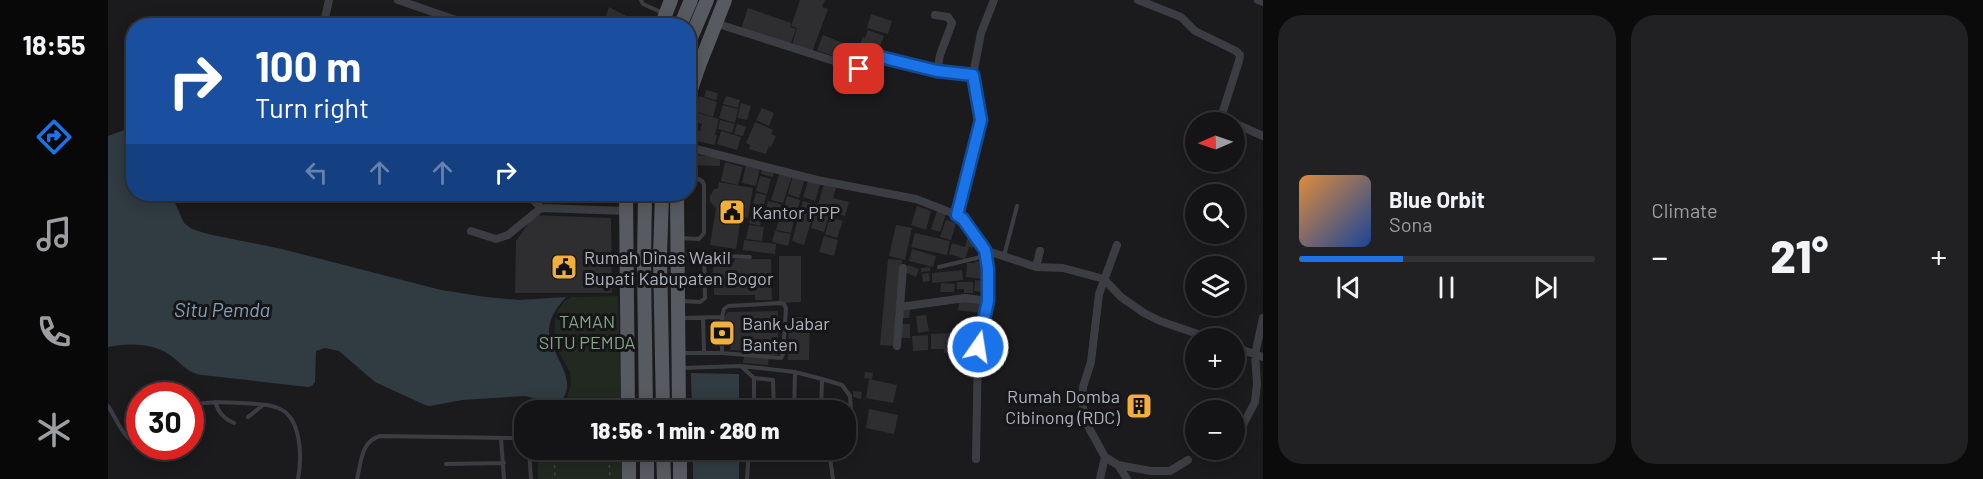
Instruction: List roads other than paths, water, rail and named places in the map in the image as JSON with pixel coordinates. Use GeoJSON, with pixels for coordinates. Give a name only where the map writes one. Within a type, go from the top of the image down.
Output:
{"type":"FeatureCollection","features":[{"type":"Feature","properties":{"kind":"main road"},"geometry":{"type":"LineString","coordinates":[[664,18],[671,0]]}},
{"type":"Feature","properties":{"kind":"main road"},"geometry":{"type":"LineString","coordinates":[[683,18],[691,0]]}},
{"type":"Feature","properties":{"kind":"main road"},"geometry":{"type":"LineString","coordinates":[[696,26],[707,0]]}},
{"type":"Feature","properties":{"kind":"main road"},"geometry":{"type":"LineString","coordinates":[[696,76],[725,0]]}},
{"type":"Feature","properties":{"kind":"main road"},"geometry":{"type":"LineString","coordinates":[[626,201],[628,400]]}},
{"type":"Feature","properties":{"kind":"main road"},"geometry":{"type":"LineString","coordinates":[[645,201],[646,400]]}},
{"type":"Feature","properties":{"kind":"main road"},"geometry":{"type":"LineString","coordinates":[[662,201],[660,256],[663,400]]}},
{"type":"Feature","properties":{"kind":"main road"},"geometry":{"type":"LineString","coordinates":[[677,201],[679,400]]}},
{"type":"Feature","properties":{"kind":"main road"},"geometry":{"type":"LineString","coordinates":[[626,265],[644,265]]}},
{"type":"Feature","properties":{"kind":"main road"},"geometry":{"type":"LineString","coordinates":[[629,460],[629,479]]}},
{"type":"Feature","properties":{"kind":"main road"},"geometry":{"type":"LineString","coordinates":[[647,460],[647,479]]}},
{"type":"Feature","properties":{"kind":"main road"},"geometry":{"type":"LineString","coordinates":[[663,460],[664,479]]}},
{"type":"Feature","properties":{"kind":"main road"},"geometry":{"type":"LineString","coordinates":[[680,460],[680,479]]}},
{"type":"Feature","properties":{"kind":"street"},"geometry":{"type":"LineString","coordinates":[[325,18],[329,0]]}},
{"type":"Feature","properties":{"kind":"street"},"geometry":{"type":"LineString","coordinates":[[398,0],[450,18]]}},
{"type":"Feature","properties":{"kind":"street"},"geometry":{"type":"LineString","coordinates":[[957,215],[981,120],[973,75],[981,33],[994,0]]}},
{"type":"Feature","properties":{"kind":"street"},"geometry":{"type":"LineString","coordinates":[[1138,0],[1181,17],[1195,31],[1240,55],[1223,112]]}},
{"type":"Feature","properties":{"kind":"street"},"geometry":{"type":"LineString","coordinates":[[1258,0],[1263,2]]}},
{"type":"Feature","properties":{"kind":"street"},"geometry":{"type":"LineString","coordinates":[[935,15],[948,18],[952,23],[940,55],[937,71]]}},
{"type":"Feature","properties":{"kind":"street"},"geometry":{"type":"LineString","coordinates":[[715,23],[859,69],[865,68],[875,58],[880,57],[937,71],[973,75]]}},
{"type":"Feature","properties":{"kind":"street"},"geometry":{"type":"LineString","coordinates":[[1245,128],[1263,136]]}},
{"type":"Feature","properties":{"kind":"street"},"geometry":{"type":"LineString","coordinates":[[696,149],[817,180],[916,199],[963,219],[986,253],[988,269],[988,301],[978,347],[976,459]]}},
{"type":"Feature","properties":{"kind":"street"},"geometry":{"type":"LineString","coordinates":[[534,201],[541,208]]}},
{"type":"Feature","properties":{"kind":"street"},"geometry":{"type":"LineString","coordinates":[[471,231],[496,239],[508,235],[541,208],[626,211]]}},
{"type":"Feature","properties":{"kind":"street"},"geometry":{"type":"LineString","coordinates":[[1117,245],[1099,294],[1091,362],[1083,387],[1083,410],[1089,428],[1105,457],[1118,465],[1151,471],[1170,471],[1188,460]]}},
{"type":"Feature","properties":{"kind":"street"},"geometry":{"type":"LineString","coordinates":[[1036,267],[1040,251]]}},
{"type":"Feature","properties":{"kind":"street"},"geometry":{"type":"LineString","coordinates":[[986,253],[1004,256],[1036,267],[1063,268],[1104,279],[1121,297],[1144,313],[1185,330]]}},
{"type":"Feature","properties":{"kind":"street"},"geometry":{"type":"LineString","coordinates":[[897,346],[903,268]]}},
{"type":"Feature","properties":{"kind":"street"},"geometry":{"type":"LineString","coordinates":[[900,308],[965,298],[988,301]]}},
{"type":"Feature","properties":{"kind":"street"},"geometry":{"type":"LineString","coordinates":[[1245,420],[1254,402],[1263,318]]}},
{"type":"Feature","properties":{"kind":"street"},"geometry":{"type":"LineString","coordinates":[[1100,479],[1105,457]]}},
{"type":"Feature","properties":{"kind":"street"},"geometry":{"type":"LineString","coordinates":[[1118,465],[1127,479]]}},
{"type":"Feature","properties":{"kind":"lane"},"geometry":{"type":"LineString","coordinates":[[641,0],[660,18]]}},
{"type":"Feature","properties":{"kind":"lane"},"geometry":{"type":"LineString","coordinates":[[676,238],[699,239],[704,233],[704,184],[702,180],[696,179]]}},
{"type":"Feature","properties":{"kind":"lane"},"geometry":{"type":"LineString","coordinates":[[1004,256],[1017,206]]}},
{"type":"Feature","properties":{"kind":"lane"},"geometry":{"type":"LineString","coordinates":[[939,267],[986,253]]}},
{"type":"Feature","properties":{"kind":"lane"},"geometry":{"type":"LineString","coordinates":[[660,256],[677,254],[750,256]]}},
{"type":"Feature","properties":{"kind":"lane"},"geometry":{"type":"LineString","coordinates":[[677,301],[700,302],[705,298],[704,255]]}},
{"type":"Feature","properties":{"kind":"lane"},"geometry":{"type":"LineString","coordinates":[[678,353],[704,352],[781,358],[786,308],[784,304],[728,306],[724,309],[722,353]]}},
{"type":"Feature","properties":{"kind":"lane"},"geometry":{"type":"LineString","coordinates":[[678,318],[722,316]]}},
{"type":"Feature","properties":{"kind":"lane"},"geometry":{"type":"LineString","coordinates":[[703,318],[704,352]]}},
{"type":"Feature","properties":{"kind":"lane"},"geometry":{"type":"LineString","coordinates":[[741,366],[754,378],[773,380],[774,400]]}},
{"type":"Feature","properties":{"kind":"lane"},"geometry":{"type":"LineString","coordinates":[[678,368],[741,366],[795,372],[842,385],[850,400]]}},
{"type":"Feature","properties":{"kind":"lane"},"geometry":{"type":"LineString","coordinates":[[794,400],[795,372]]}},
{"type":"Feature","properties":{"kind":"lane"},"geometry":{"type":"LineString","coordinates":[[754,378],[754,400]]}},
{"type":"Feature","properties":{"kind":"lane"},"geometry":{"type":"LineString","coordinates":[[821,400],[822,379]]}},
{"type":"Feature","properties":{"kind":"lane"},"geometry":{"type":"LineString","coordinates":[[214,402],[218,412],[226,420],[234,423]]}},
{"type":"Feature","properties":{"kind":"lane"},"geometry":{"type":"LineString","coordinates":[[204,404],[214,402],[264,405],[279,408],[290,416],[296,429],[299,445],[298,479]]}},
{"type":"Feature","properties":{"kind":"lane"},"geometry":{"type":"LineString","coordinates":[[248,417],[264,405]]}},
{"type":"Feature","properties":{"kind":"lane"},"geometry":{"type":"LineString","coordinates":[[108,406],[126,434]]}},
{"type":"Feature","properties":{"kind":"lane"},"geometry":{"type":"LineString","coordinates":[[357,479],[366,444],[372,438],[380,436],[514,439]]}},
{"type":"Feature","properties":{"kind":"lane"},"geometry":{"type":"LineString","coordinates":[[501,438],[504,479]]}},
{"type":"Feature","properties":{"kind":"lane"},"geometry":{"type":"LineString","coordinates":[[530,460],[531,479]]}},
{"type":"Feature","properties":{"kind":"lane"},"geometry":{"type":"LineString","coordinates":[[747,479],[749,460]]}},
{"type":"Feature","properties":{"kind":"lane"},"geometry":{"type":"LineString","coordinates":[[830,460],[833,479]]}},
{"type":"Feature","properties":{"kind":"lane"},"geometry":{"type":"LineString","coordinates":[[446,464],[504,463]]}},
{"type":"Feature","properties":{"kind":"water","name":"Situ Pemda"},"geometry":{"type":"Polygon","coordinates":[[[126,130],[126,201],[174,201],[184,223],[192,229],[282,249],[441,290],[519,300],[566,297],[557,308],[549,330],[550,339],[563,368],[567,387],[562,400],[542,400],[525,396],[462,400],[430,406],[375,382],[339,351],[325,348],[316,351],[315,382],[308,387],[196,374],[156,348],[131,345],[108,347],[108,136],[126,130]]]}},
{"type":"Feature","properties":{"kind":"water"},"geometry":{"type":"Polygon","coordinates":[[[691,373],[739,374],[739,400],[692,400],[691,373]]]}},
{"type":"Feature","properties":{"kind":"water"},"geometry":{"type":"Polygon","coordinates":[[[693,460],[739,460],[739,479],[693,479],[693,460]]]}},
{"type":"Feature","properties":{"kind":"place","name":"Kantor PPP"},"geometry":{"type":"Point","coordinates":[732,212]}},
{"type":"Feature","properties":{"kind":"place","name":"Rumah Dinas Wakil Bupati Kabupaten Bogor"},"geometry":{"type":"Point","coordinates":[564,267]}},
{"type":"Feature","properties":{"kind":"place","name":"Bank Jabar Banten"},"geometry":{"type":"Point","coordinates":[722,333]}},
{"type":"Feature","properties":{"kind":"place","name":"Rumah Domba Cibinong (RDC)"},"geometry":{"type":"Point","coordinates":[1139,406]}},
{"type":"Feature","properties":{"kind":"park label","name":"TAMAN SITU PEMDA"},"geometry":{"type":"Point","coordinates":[587,331]}}]}
